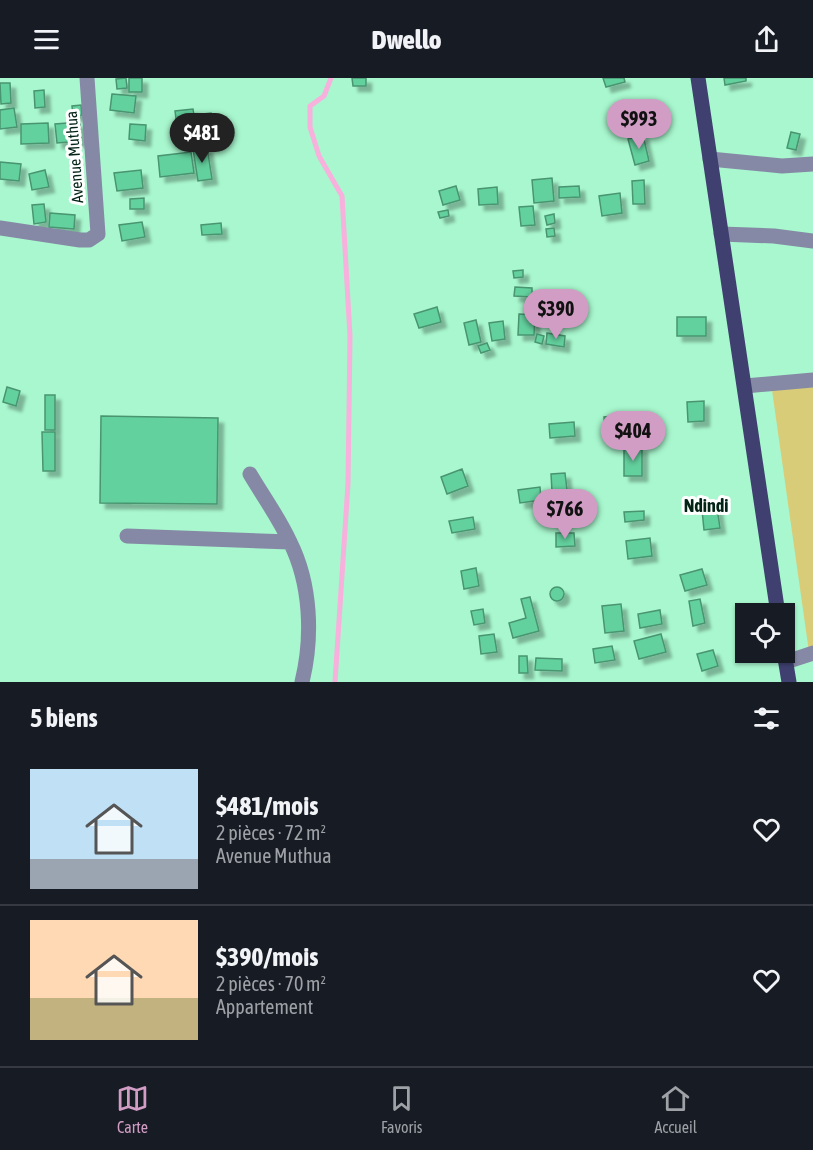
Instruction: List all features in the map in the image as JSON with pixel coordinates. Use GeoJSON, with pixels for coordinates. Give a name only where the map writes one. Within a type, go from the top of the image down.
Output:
{"type":"FeatureCollection","features":[{"type":"Feature","properties":{"kind":"main road"},"geometry":{"type":"LineString","coordinates":[[698,78],[776,603]]}},
{"type":"Feature","properties":{"kind":"main road"},"geometry":{"type":"LineString","coordinates":[[786,663],[789,682]]}},
{"type":"Feature","properties":{"kind":"street","name":"Avenue Muthua"},"geometry":{"type":"LineString","coordinates":[[0,228],[80,240],[89,240],[98,234],[87,78]]}},
{"type":"Feature","properties":{"kind":"street"},"geometry":{"type":"LineString","coordinates":[[710,159],[782,166],[813,164]]}},
{"type":"Feature","properties":{"kind":"street"},"geometry":{"type":"LineString","coordinates":[[721,234],[774,236],[813,241]]}},
{"type":"Feature","properties":{"kind":"street"},"geometry":{"type":"LineString","coordinates":[[745,386],[813,380]]}},
{"type":"Feature","properties":{"kind":"street"},"geometry":{"type":"LineString","coordinates":[[250,474],[290,542],[299,564],[310,630],[308,659],[302,682]]}},
{"type":"Feature","properties":{"kind":"street"},"geometry":{"type":"LineString","coordinates":[[127,536],[290,542]]}},
{"type":"Feature","properties":{"kind":"street"},"geometry":{"type":"LineString","coordinates":[[795,656],[813,653]]}},
{"type":"Feature","properties":{"kind":"shaded area"},"geometry":{"type":"Polygon","coordinates":[[[813,387],[813,652],[809,652],[772,390],[813,387]]]}},
{"type":"Feature","properties":{"kind":"building"},"geometry":{"type":"Polygon","coordinates":[[[126,78],[127,88],[117,89],[116,79],[126,78]]]}},
{"type":"Feature","properties":{"kind":"building"},"geometry":{"type":"Polygon","coordinates":[[[129,78],[142,78],[142,92],[129,92],[129,78]]]}},
{"type":"Feature","properties":{"kind":"building"},"geometry":{"type":"Polygon","coordinates":[[[352,78],[366,78],[366,86],[353,86],[352,78]]]}},
{"type":"Feature","properties":{"kind":"building"},"geometry":{"type":"Polygon","coordinates":[[[603,78],[624,78],[625,82],[606,87],[603,78]]]}},
{"type":"Feature","properties":{"kind":"building"},"geometry":{"type":"Polygon","coordinates":[[[724,78],[746,78],[746,81],[725,85],[724,78]]]}},
{"type":"Feature","properties":{"kind":"building"},"geometry":{"type":"Polygon","coordinates":[[[0,83],[10,83],[11,103],[1,104],[0,83]]]}},
{"type":"Feature","properties":{"kind":"building"},"geometry":{"type":"Polygon","coordinates":[[[44,90],[45,107],[35,108],[34,91],[44,90]]]}},
{"type":"Feature","properties":{"kind":"building"},"geometry":{"type":"Polygon","coordinates":[[[112,94],[136,96],[134,113],[110,110],[112,94]]]}},
{"type":"Feature","properties":{"kind":"building"},"geometry":{"type":"Polygon","coordinates":[[[81,105],[82,115],[73,116],[72,106],[81,105]]]}},
{"type":"Feature","properties":{"kind":"building"},"geometry":{"type":"Polygon","coordinates":[[[14,108],[17,127],[0,129],[0,110],[14,108]]]}},
{"type":"Feature","properties":{"kind":"building"},"geometry":{"type":"Polygon","coordinates":[[[193,109],[194,115],[211,113],[214,137],[179,141],[175,111],[193,109]]]}},
{"type":"Feature","properties":{"kind":"building"},"geometry":{"type":"Polygon","coordinates":[[[80,122],[81,141],[57,143],[55,124],[80,122]]]}},
{"type":"Feature","properties":{"kind":"building"},"geometry":{"type":"Polygon","coordinates":[[[48,123],[49,143],[21,144],[21,124],[48,123]]]}},
{"type":"Feature","properties":{"kind":"building"},"geometry":{"type":"Polygon","coordinates":[[[130,124],[146,125],[145,141],[129,139],[130,124]]]}},
{"type":"Feature","properties":{"kind":"building"},"geometry":{"type":"Polygon","coordinates":[[[791,132],[800,134],[796,150],[787,148],[791,132]]]}},
{"type":"Feature","properties":{"kind":"building"},"geometry":{"type":"Polygon","coordinates":[[[643,135],[649,161],[635,165],[628,139],[643,135]]]}},
{"type":"Feature","properties":{"kind":"building"},"geometry":{"type":"Polygon","coordinates":[[[207,147],[212,179],[198,181],[193,149],[207,147]]]}},
{"type":"Feature","properties":{"kind":"building"},"geometry":{"type":"Polygon","coordinates":[[[191,152],[194,173],[160,177],[158,156],[191,152]]]}},
{"type":"Feature","properties":{"kind":"building"},"geometry":{"type":"Polygon","coordinates":[[[0,162],[21,164],[19,181],[0,179],[0,162]]]}},
{"type":"Feature","properties":{"kind":"building"},"geometry":{"type":"Polygon","coordinates":[[[45,170],[49,187],[32,190],[29,174],[45,170]]]}},
{"type":"Feature","properties":{"kind":"building"},"geometry":{"type":"Polygon","coordinates":[[[141,170],[143,188],[117,191],[114,173],[141,170]]]}},
{"type":"Feature","properties":{"kind":"building"},"geometry":{"type":"Polygon","coordinates":[[[552,178],[554,201],[534,203],[532,180],[552,178]]]}},
{"type":"Feature","properties":{"kind":"building"},"geometry":{"type":"Polygon","coordinates":[[[644,180],[645,204],[633,204],[632,181],[644,180]]]}},
{"type":"Feature","properties":{"kind":"building"},"geometry":{"type":"Polygon","coordinates":[[[456,186],[460,200],[443,205],[439,191],[456,186]]]}},
{"type":"Feature","properties":{"kind":"building"},"geometry":{"type":"Polygon","coordinates":[[[579,186],[580,197],[559,198],[559,187],[579,186]]]}},
{"type":"Feature","properties":{"kind":"building"},"geometry":{"type":"Polygon","coordinates":[[[497,187],[498,204],[479,205],[478,189],[497,187]]]}},
{"type":"Feature","properties":{"kind":"building"},"geometry":{"type":"Polygon","coordinates":[[[620,193],[622,213],[602,216],[599,196],[620,193]]]}},
{"type":"Feature","properties":{"kind":"building"},"geometry":{"type":"Polygon","coordinates":[[[144,198],[144,209],[130,209],[130,199],[144,198]]]}},
{"type":"Feature","properties":{"kind":"building"},"geometry":{"type":"Polygon","coordinates":[[[44,204],[46,222],[34,224],[32,205],[44,204]]]}},
{"type":"Feature","properties":{"kind":"building"},"geometry":{"type":"Polygon","coordinates":[[[533,206],[535,225],[521,226],[519,207],[533,206]]]}},
{"type":"Feature","properties":{"kind":"building"},"geometry":{"type":"Polygon","coordinates":[[[448,210],[449,216],[440,218],[438,212],[448,210]]]}},
{"type":"Feature","properties":{"kind":"building"},"geometry":{"type":"Polygon","coordinates":[[[50,213],[75,215],[74,229],[49,227],[50,213]]]}},
{"type":"Feature","properties":{"kind":"building"},"geometry":{"type":"Polygon","coordinates":[[[554,214],[555,223],[547,225],[545,216],[554,214]]]}},
{"type":"Feature","properties":{"kind":"building"},"geometry":{"type":"Polygon","coordinates":[[[142,222],[145,237],[122,241],[119,225],[142,222]]]}},
{"type":"Feature","properties":{"kind":"building"},"geometry":{"type":"Polygon","coordinates":[[[221,223],[222,234],[202,235],[201,225],[221,223]]]}},
{"type":"Feature","properties":{"kind":"building"},"geometry":{"type":"Polygon","coordinates":[[[554,228],[555,236],[547,237],[546,229],[554,228]]]}},
{"type":"Feature","properties":{"kind":"building"},"geometry":{"type":"Polygon","coordinates":[[[523,270],[523,277],[514,278],[513,271],[523,270]]]}},
{"type":"Feature","properties":{"kind":"building"},"geometry":{"type":"Polygon","coordinates":[[[515,287],[532,288],[532,297],[514,296],[515,287]]]}},
{"type":"Feature","properties":{"kind":"building"},"geometry":{"type":"Polygon","coordinates":[[[437,307],[441,322],[419,328],[414,314],[437,307]]]}},
{"type":"Feature","properties":{"kind":"building"},"geometry":{"type":"Polygon","coordinates":[[[519,314],[535,315],[534,335],[518,335],[519,314]]]}},
{"type":"Feature","properties":{"kind":"building"},"geometry":{"type":"Polygon","coordinates":[[[677,317],[706,317],[706,336],[677,336],[677,317]]]}},
{"type":"Feature","properties":{"kind":"building"},"geometry":{"type":"Polygon","coordinates":[[[476,320],[481,342],[469,345],[464,323],[476,320]]]}},
{"type":"Feature","properties":{"kind":"building"},"geometry":{"type":"Polygon","coordinates":[[[503,321],[505,339],[492,341],[489,323],[503,321]]]}},
{"type":"Feature","properties":{"kind":"building"},"geometry":{"type":"Polygon","coordinates":[[[547,333],[565,336],[564,347],[546,344],[547,333]]]}},
{"type":"Feature","properties":{"kind":"building"},"geometry":{"type":"Polygon","coordinates":[[[537,334],[544,336],[542,344],[535,342],[537,334]]]}},
{"type":"Feature","properties":{"kind":"building"},"geometry":{"type":"Polygon","coordinates":[[[487,343],[490,350],[481,353],[478,346],[487,343]]]}},
{"type":"Feature","properties":{"kind":"building"},"geometry":{"type":"Polygon","coordinates":[[[7,387],[20,391],[16,406],[3,402],[7,387]]]}},
{"type":"Feature","properties":{"kind":"building"},"geometry":{"type":"Polygon","coordinates":[[[45,395],[55,395],[55,430],[45,430],[45,395]]]}},
{"type":"Feature","properties":{"kind":"building"},"geometry":{"type":"Polygon","coordinates":[[[704,401],[704,421],[688,422],[687,402],[704,401]]]}},
{"type":"Feature","properties":{"kind":"building"},"geometry":{"type":"Polygon","coordinates":[[[623,415],[624,430],[605,432],[604,417],[623,415]]]}},
{"type":"Feature","properties":{"kind":"building"},"geometry":{"type":"Polygon","coordinates":[[[101,416],[218,418],[217,504],[100,503],[101,416]]]}},
{"type":"Feature","properties":{"kind":"building"},"geometry":{"type":"Polygon","coordinates":[[[574,422],[575,436],[550,438],[549,424],[574,422]]]}},
{"type":"Feature","properties":{"kind":"building"},"geometry":{"type":"Polygon","coordinates":[[[42,432],[55,432],[55,471],[43,471],[42,432]]]}},
{"type":"Feature","properties":{"kind":"building"},"geometry":{"type":"Polygon","coordinates":[[[624,447],[642,447],[642,476],[624,476],[624,447]]]}},
{"type":"Feature","properties":{"kind":"building"},"geometry":{"type":"Polygon","coordinates":[[[462,469],[468,486],[447,494],[441,477],[462,469]]]}},
{"type":"Feature","properties":{"kind":"building"},"geometry":{"type":"Polygon","coordinates":[[[565,473],[567,490],[552,491],[551,474],[565,473]]]}},
{"type":"Feature","properties":{"kind":"building"},"geometry":{"type":"Polygon","coordinates":[[[540,487],[541,500],[520,503],[518,490],[540,487]]]}},
{"type":"Feature","properties":{"kind":"building"},"geometry":{"type":"Polygon","coordinates":[[[717,508],[720,528],[704,530],[702,510],[717,508]]]}},
{"type":"Feature","properties":{"kind":"building"},"geometry":{"type":"Polygon","coordinates":[[[644,511],[644,520],[625,522],[624,512],[644,511]]]}},
{"type":"Feature","properties":{"kind":"building"},"geometry":{"type":"Polygon","coordinates":[[[473,517],[475,529],[452,533],[449,521],[473,517]]]}},
{"type":"Feature","properties":{"kind":"building"},"geometry":{"type":"Polygon","coordinates":[[[556,533],[574,533],[575,546],[556,547],[556,533]]]}},
{"type":"Feature","properties":{"kind":"building"},"geometry":{"type":"Polygon","coordinates":[[[650,538],[652,556],[628,559],[626,541],[650,538]]]}},
{"type":"Feature","properties":{"kind":"building"},"geometry":{"type":"Polygon","coordinates":[[[476,568],[479,586],[464,589],[461,571],[476,568]]]}},
{"type":"Feature","properties":{"kind":"building"},"geometry":{"type":"Polygon","coordinates":[[[702,569],[707,585],[685,591],[680,575],[702,569]]]}},
{"type":"Feature","properties":{"kind":"building"},"geometry":{"type":"Polygon","coordinates":[[[557,587],[562,589],[564,594],[562,599],[557,601],[552,599],[550,594],[552,589],[557,587]]]}},
{"type":"Feature","properties":{"kind":"building"},"geometry":{"type":"Polygon","coordinates":[[[530,597],[539,631],[513,638],[509,623],[526,618],[521,599],[530,597]]]}},
{"type":"Feature","properties":{"kind":"building"},"geometry":{"type":"Polygon","coordinates":[[[700,599],[705,623],[693,626],[689,601],[700,599]]]}},
{"type":"Feature","properties":{"kind":"building"},"geometry":{"type":"Polygon","coordinates":[[[621,604],[624,631],[605,633],[602,606],[621,604]]]}},
{"type":"Feature","properties":{"kind":"building"},"geometry":{"type":"Polygon","coordinates":[[[483,609],[485,623],[474,625],[471,611],[483,609]]]}},
{"type":"Feature","properties":{"kind":"building"},"geometry":{"type":"Polygon","coordinates":[[[660,610],[662,624],[640,628],[638,614],[660,610]]]}},
{"type":"Feature","properties":{"kind":"building"},"geometry":{"type":"Polygon","coordinates":[[[494,634],[497,652],[481,654],[479,636],[494,634]]]}},
{"type":"Feature","properties":{"kind":"building"},"geometry":{"type":"Polygon","coordinates":[[[661,634],[666,652],[639,659],[634,641],[661,634]]]}},
{"type":"Feature","properties":{"kind":"building"},"geometry":{"type":"Polygon","coordinates":[[[612,646],[615,660],[595,663],[593,649],[612,646]]]}},
{"type":"Feature","properties":{"kind":"building"},"geometry":{"type":"Polygon","coordinates":[[[713,650],[718,666],[702,671],[697,654],[713,650]]]}},
{"type":"Feature","properties":{"kind":"building"},"geometry":{"type":"Polygon","coordinates":[[[519,656],[527,656],[528,673],[519,673],[519,656]]]}},
{"type":"Feature","properties":{"kind":"building"},"geometry":{"type":"Polygon","coordinates":[[[536,658],[562,659],[562,671],[535,670],[536,658]]]}},
{"type":"Feature","properties":{"kind":"waterway"},"geometry":{"type":"LineString","coordinates":[[331,78],[324,96],[310,106],[310,127],[319,156],[342,196],[350,336],[348,484],[335,682]]}},
{"type":"Feature","properties":{"kind":"district","name":"Ndindi"},"geometry":{"type":"Point","coordinates":[706,505]}}]}
